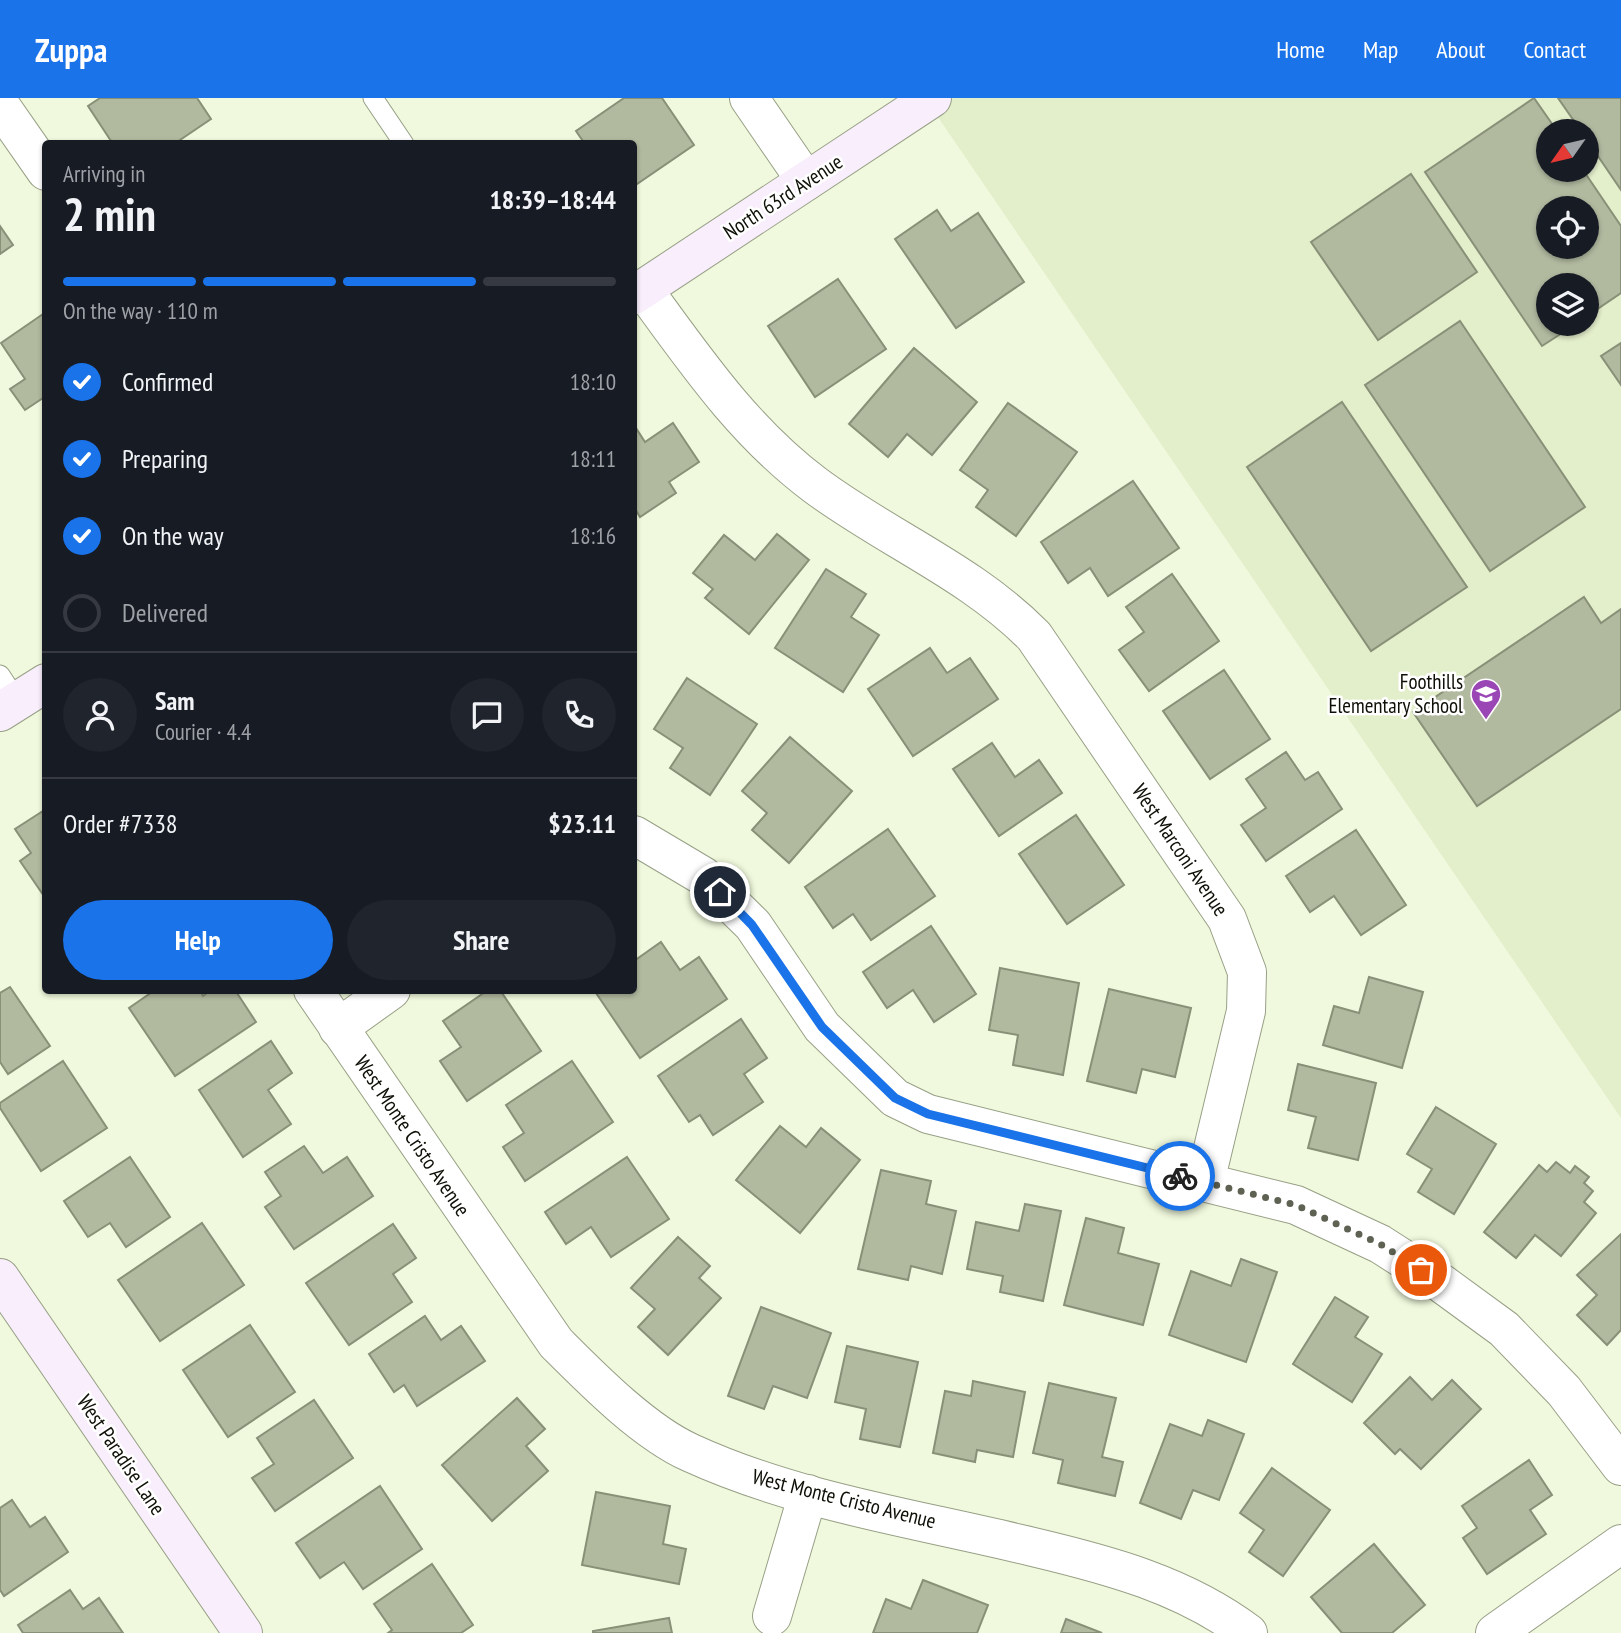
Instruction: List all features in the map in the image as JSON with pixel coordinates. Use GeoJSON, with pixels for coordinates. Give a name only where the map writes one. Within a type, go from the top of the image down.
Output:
{"type":"FeatureCollection","features":[{"type":"Feature","properties":{"kind":"street"},"geometry":{"type":"LineString","coordinates":[[749,98],[806,181]]}},
{"type":"Feature","properties":{"kind":"street","name":"North 63rd Avenue"},"geometry":{"type":"LineString","coordinates":[[638,292],[932,98]]}},
{"type":"Feature","properties":{"kind":"street"},"geometry":{"type":"LineString","coordinates":[[0,105],[42,165]]}},
{"type":"Feature","properties":{"kind":"street","name":"West Marconi Avenue"},"geometry":{"type":"LineString","coordinates":[[638,292],[720,396],[761,440],[815,485],[1006,608],[1034,636],[1227,919],[1247,972],[1245,1011],[1205,1182]]}},
{"type":"Feature","properties":{"kind":"street"},"geometry":{"type":"LineString","coordinates":[[637,837],[704,876],[752,925],[822,1027],[895,1098],[928,1114],[1296,1205],[1380,1244],[1441,1283],[1504,1329],[1564,1391],[1621,1466]]}},
{"type":"Feature","properties":{"kind":"street","name":"West Monte Cristo Avenue"},"geometry":{"type":"LineString","coordinates":[[316,994],[514,1286],[556,1343],[597,1384],[633,1414],[688,1452],[808,1494],[1099,1563],[1185,1594],[1216,1609],[1248,1633]]}},
{"type":"Feature","properties":{"kind":"street"},"geometry":{"type":"LineString","coordinates":[[338,1028],[385,994]]}},
{"type":"Feature","properties":{"kind":"street","name":"West Paradise Lane"},"geometry":{"type":"LineString","coordinates":[[0,1278],[243,1633]]}},
{"type":"Feature","properties":{"kind":"street"},"geometry":{"type":"LineString","coordinates":[[772,1616],[808,1494]]}},
{"type":"Feature","properties":{"kind":"street"},"geometry":{"type":"LineString","coordinates":[[1495,1633],[1621,1544]]}},
{"type":"Feature","properties":{"kind":"lane"},"geometry":{"type":"LineString","coordinates":[[373,98],[401,140]]}},
{"type":"Feature","properties":{"kind":"shaded area","name":"Foothills Elementary School"},"geometry":{"type":"Polygon","coordinates":[[[932,98],[1621,98],[1621,1118],[927,101],[932,98]]]}},
{"type":"Feature","properties":{"kind":"building"},"geometry":{"type":"Polygon","coordinates":[[[100,98],[197,98],[211,119],[180,140],[110,140],[88,106],[100,98]]]}},
{"type":"Feature","properties":{"kind":"building"},"geometry":{"type":"Polygon","coordinates":[[[624,98],[662,98],[694,145],[637,184],[637,140],[582,140],[576,131],[624,98]]]}},
{"type":"Feature","properties":{"kind":"building"},"geometry":{"type":"Polygon","coordinates":[[[1534,98],[1549,119],[1536,119],[1536,182],[1591,182],[1621,226],[1621,293],[1599,308],[1599,273],[1536,273],[1536,336],[1557,336],[1542,346],[1425,172],[1534,98]]]}},
{"type":"Feature","properties":{"kind":"building"},"geometry":{"type":"Polygon","coordinates":[[[1558,98],[1621,98],[1621,190],[1600,159],[1600,119],[1573,119],[1558,98]]]}},
{"type":"Feature","properties":{"kind":"building"},"geometry":{"type":"Polygon","coordinates":[[[1411,174],[1477,272],[1378,340],[1311,242],[1411,174]]]}},
{"type":"Feature","properties":{"kind":"building"},"geometry":{"type":"Polygon","coordinates":[[[937,210],[951,231],[978,213],[1024,282],[956,328],[895,239],[937,210]]]}},
{"type":"Feature","properties":{"kind":"building"},"geometry":{"type":"Polygon","coordinates":[[[0,226],[13,245],[0,254],[0,226]]]}},
{"type":"Feature","properties":{"kind":"building"},"geometry":{"type":"Polygon","coordinates":[[[838,279],[886,349],[815,397],[768,326],[838,279]]]}},
{"type":"Feature","properties":{"kind":"building"},"geometry":{"type":"Polygon","coordinates":[[[42,315],[42,399],[25,410],[10,389],[25,379],[1,343],[42,315]]]}},
{"type":"Feature","properties":{"kind":"building"},"geometry":{"type":"Polygon","coordinates":[[[1460,321],[1585,507],[1490,571],[1365,385],[1460,321]]]}},
{"type":"Feature","properties":{"kind":"building"},"geometry":{"type":"Polygon","coordinates":[[[1621,343],[1621,385],[1601,356],[1621,343]]]}},
{"type":"Feature","properties":{"kind":"building"},"geometry":{"type":"Polygon","coordinates":[[[914,348],[977,402],[932,455],[907,434],[888,457],[849,424],[914,348]]]}},
{"type":"Feature","properties":{"kind":"building"},"geometry":{"type":"Polygon","coordinates":[[[1342,402],[1467,587],[1371,651],[1247,467],[1342,402]]]}},
{"type":"Feature","properties":{"kind":"building"},"geometry":{"type":"Polygon","coordinates":[[[1008,403],[1077,452],[1016,536],[976,507],[988,490],[960,470],[1008,403]]]}},
{"type":"Feature","properties":{"kind":"building"},"geometry":{"type":"Polygon","coordinates":[[[673,423],[699,462],[669,482],[676,493],[640,517],[637,512],[637,430],[645,442],[673,423]]]}},
{"type":"Feature","properties":{"kind":"building"},"geometry":{"type":"Polygon","coordinates":[[[1133,481],[1179,548],[1108,596],[1090,568],[1068,583],[1041,542],[1133,481]]]}},
{"type":"Feature","properties":{"kind":"building"},"geometry":{"type":"Polygon","coordinates":[[[777,534],[809,560],[749,634],[705,598],[713,589],[693,573],[724,535],[755,560],[777,534]]]}},
{"type":"Feature","properties":{"kind":"building"},"geometry":{"type":"Polygon","coordinates":[[[826,569],[866,594],[851,617],[879,635],[843,692],[775,648],[826,569]]]}},
{"type":"Feature","properties":{"kind":"building"},"geometry":{"type":"Polygon","coordinates":[[[1172,574],[1219,641],[1149,691],[1119,650],[1144,632],[1126,607],[1172,574]]]}},
{"type":"Feature","properties":{"kind":"building"},"geometry":{"type":"Polygon","coordinates":[[[1584,597],[1601,623],[1621,609],[1621,709],[1477,806],[1413,712],[1584,597]]]}},
{"type":"Feature","properties":{"kind":"building"},"geometry":{"type":"Polygon","coordinates":[[[930,648],[947,673],[970,658],[998,699],[913,756],[868,689],[930,648]]]}},
{"type":"Feature","properties":{"kind":"building"},"geometry":{"type":"Polygon","coordinates":[[[1224,670],[1270,739],[1210,779],[1163,711],[1224,670]]]}},
{"type":"Feature","properties":{"kind":"building"},"geometry":{"type":"Polygon","coordinates":[[[687,678],[757,724],[710,795],[670,768],[683,748],[654,729],[687,678]]]}},
{"type":"Feature","properties":{"kind":"building"},"geometry":{"type":"Polygon","coordinates":[[[790,737],[852,791],[789,863],[752,830],[767,813],[742,791],[790,737]]]}},
{"type":"Feature","properties":{"kind":"building"},"geometry":{"type":"Polygon","coordinates":[[[992,743],[1015,777],[1039,760],[1062,793],[999,836],[953,769],[992,743]]]}},
{"type":"Feature","properties":{"kind":"building"},"geometry":{"type":"Polygon","coordinates":[[[1286,752],[1305,780],[1318,772],[1342,809],[1266,861],[1241,825],[1266,808],[1246,779],[1286,752]]]}},
{"type":"Feature","properties":{"kind":"building"},"geometry":{"type":"Polygon","coordinates":[[[42,812],[42,893],[20,861],[31,853],[15,829],[42,812]]]}},
{"type":"Feature","properties":{"kind":"building"},"geometry":{"type":"Polygon","coordinates":[[[1076,815],[1124,885],[1067,924],[1019,854],[1076,815]]]}},
{"type":"Feature","properties":{"kind":"building"},"geometry":{"type":"Polygon","coordinates":[[[888,829],[935,896],[871,940],[853,914],[833,928],[805,887],[888,829]]]}},
{"type":"Feature","properties":{"kind":"building"},"geometry":{"type":"Polygon","coordinates":[[[1356,830],[1406,905],[1361,935],[1334,896],[1310,912],[1286,876],[1356,830]]]}},
{"type":"Feature","properties":{"kind":"building"},"geometry":{"type":"Polygon","coordinates":[[[931,926],[976,994],[934,1022],[913,990],[887,1008],[863,972],[931,926]]]}},
{"type":"Feature","properties":{"kind":"building"},"geometry":{"type":"Polygon","coordinates":[[[661,942],[680,970],[699,957],[727,999],[640,1058],[597,994],[637,994],[637,959],[661,942]]]}},
{"type":"Feature","properties":{"kind":"building"},"geometry":{"type":"Polygon","coordinates":[[[1000,968],[1079,983],[1063,1075],[1013,1065],[1018,1035],[989,1030],[1000,968]]]}},
{"type":"Feature","properties":{"kind":"building"},"geometry":{"type":"Polygon","coordinates":[[[1369,977],[1423,992],[1402,1068],[1323,1045],[1334,1006],[1359,1013],[1369,977]]]}},
{"type":"Feature","properties":{"kind":"building"},"geometry":{"type":"Polygon","coordinates":[[[10,987],[50,1046],[8,1074],[0,1062],[0,993],[10,987]]]}},
{"type":"Feature","properties":{"kind":"building"},"geometry":{"type":"Polygon","coordinates":[[[1109,989],[1191,1008],[1175,1077],[1142,1069],[1136,1093],[1087,1081],[1109,989]]]}},
{"type":"Feature","properties":{"kind":"building"},"geometry":{"type":"Polygon","coordinates":[[[149,994],[238,994],[256,1022],[175,1076],[129,1008],[149,994]]]}},
{"type":"Feature","properties":{"kind":"building"},"geometry":{"type":"Polygon","coordinates":[[[482,994],[503,994],[541,1051],[467,1101],[440,1061],[461,1047],[443,1021],[482,994]]]}},
{"type":"Feature","properties":{"kind":"building"},"geometry":{"type":"Polygon","coordinates":[[[741,1019],[767,1058],[744,1074],[763,1102],[713,1135],[700,1115],[689,1122],[658,1076],[741,1019]]]}},
{"type":"Feature","properties":{"kind":"building"},"geometry":{"type":"Polygon","coordinates":[[[271,1041],[292,1073],[268,1090],[291,1124],[243,1157],[199,1090],[271,1041]]]}},
{"type":"Feature","properties":{"kind":"building"},"geometry":{"type":"Polygon","coordinates":[[[63,1061],[107,1128],[41,1171],[0,1108],[0,1103],[63,1061]]]}},
{"type":"Feature","properties":{"kind":"building"},"geometry":{"type":"Polygon","coordinates":[[[572,1061],[613,1122],[525,1181],[503,1147],[524,1133],[506,1105],[572,1061]]]}},
{"type":"Feature","properties":{"kind":"building"},"geometry":{"type":"Polygon","coordinates":[[[1298,1064],[1376,1083],[1358,1160],[1308,1148],[1316,1117],[1288,1110],[1298,1064]]]}},
{"type":"Feature","properties":{"kind":"building"},"geometry":{"type":"Polygon","coordinates":[[[1436,1107],[1496,1144],[1454,1214],[1418,1192],[1432,1169],[1407,1154],[1436,1107]]]}},
{"type":"Feature","properties":{"kind":"building"},"geometry":{"type":"Polygon","coordinates":[[[780,1126],[806,1147],[821,1128],[860,1160],[800,1233],[736,1180],[780,1126]]]}},
{"type":"Feature","properties":{"kind":"building"},"geometry":{"type":"Polygon","coordinates":[[[304,1146],[323,1173],[347,1157],[373,1196],[294,1249],[265,1207],[281,1196],[265,1172],[304,1146]]]}},
{"type":"Feature","properties":{"kind":"building"},"geometry":{"type":"Polygon","coordinates":[[[130,1157],[170,1217],[126,1247],[110,1223],[88,1237],[64,1201],[130,1157]]]}},
{"type":"Feature","properties":{"kind":"building"},"geometry":{"type":"Polygon","coordinates":[[[627,1157],[669,1219],[611,1257],[591,1227],[566,1244],[545,1212],[627,1157]]]}},
{"type":"Feature","properties":{"kind":"building"},"geometry":{"type":"Polygon","coordinates":[[[1556,1162],[1570,1173],[1575,1166],[1589,1177],[1584,1183],[1593,1191],[1584,1202],[1596,1213],[1561,1256],[1535,1235],[1516,1258],[1484,1232],[1539,1165],[1547,1172],[1556,1162]]]}},
{"type":"Feature","properties":{"kind":"building"},"geometry":{"type":"Polygon","coordinates":[[[881,1170],[931,1181],[926,1204],[956,1211],[942,1274],[911,1266],[908,1280],[858,1269],[881,1170]]]}},
{"type":"Feature","properties":{"kind":"building"},"geometry":{"type":"Polygon","coordinates":[[[1025,1204],[1061,1211],[1043,1301],[1000,1292],[1003,1276],[967,1269],[976,1222],[1019,1231],[1025,1204]]]}},
{"type":"Feature","properties":{"kind":"building"},"geometry":{"type":"Polygon","coordinates":[[[1086,1218],[1124,1228],[1118,1253],[1159,1264],[1143,1325],[1064,1305],[1086,1218]]]}},
{"type":"Feature","properties":{"kind":"building"},"geometry":{"type":"Polygon","coordinates":[[[202,1223],[244,1285],[160,1341],[118,1280],[202,1223]]]}},
{"type":"Feature","properties":{"kind":"building"},"geometry":{"type":"Polygon","coordinates":[[[393,1224],[416,1258],[393,1274],[412,1302],[349,1345],[306,1283],[393,1224]]]}},
{"type":"Feature","properties":{"kind":"building"},"geometry":{"type":"Polygon","coordinates":[[[1621,1234],[1621,1330],[1607,1345],[1577,1315],[1597,1295],[1577,1275],[1621,1234]]]}},
{"type":"Feature","properties":{"kind":"building"},"geometry":{"type":"Polygon","coordinates":[[[678,1237],[710,1266],[699,1278],[721,1298],[668,1355],[638,1327],[655,1309],[631,1288],[678,1237]]]}},
{"type":"Feature","properties":{"kind":"building"},"geometry":{"type":"Polygon","coordinates":[[[1241,1259],[1277,1272],[1246,1362],[1169,1335],[1191,1271],[1231,1286],[1241,1259]]]}},
{"type":"Feature","properties":{"kind":"building"},"geometry":{"type":"Polygon","coordinates":[[[1335,1297],[1368,1317],[1355,1337],[1382,1354],[1352,1402],[1293,1364],[1335,1297]]]}},
{"type":"Feature","properties":{"kind":"building"},"geometry":{"type":"Polygon","coordinates":[[[761,1307],[831,1333],[807,1398],[773,1386],[764,1409],[728,1396],[761,1307]]]}},
{"type":"Feature","properties":{"kind":"building"},"geometry":{"type":"Polygon","coordinates":[[[425,1316],[441,1340],[461,1326],[485,1361],[417,1406],[404,1385],[394,1392],[369,1354],[425,1316]]]}},
{"type":"Feature","properties":{"kind":"building"},"geometry":{"type":"Polygon","coordinates":[[[250,1325],[295,1392],[228,1437],[183,1370],[250,1325]]]}},
{"type":"Feature","properties":{"kind":"building"},"geometry":{"type":"Polygon","coordinates":[[[847,1346],[918,1362],[900,1447],[860,1439],[866,1409],[835,1402],[847,1346]]]}},
{"type":"Feature","properties":{"kind":"building"},"geometry":{"type":"Polygon","coordinates":[[[1410,1377],[1432,1400],[1452,1380],[1481,1409],[1421,1469],[1400,1449],[1395,1454],[1364,1423],[1410,1377]]]}},
{"type":"Feature","properties":{"kind":"building"},"geometry":{"type":"Polygon","coordinates":[[[973,1381],[1025,1392],[1013,1457],[977,1450],[975,1462],[933,1453],[945,1391],[971,1396],[973,1381]]]}},
{"type":"Feature","properties":{"kind":"building"},"geometry":{"type":"Polygon","coordinates":[[[1049,1383],[1116,1398],[1102,1457],[1123,1462],[1115,1496],[1058,1483],[1063,1460],[1033,1453],[1049,1383]]]}},
{"type":"Feature","properties":{"kind":"building"},"geometry":{"type":"Polygon","coordinates":[[[517,1398],[545,1429],[526,1446],[548,1471],[492,1521],[442,1465],[517,1398]]]}},
{"type":"Feature","properties":{"kind":"building"},"geometry":{"type":"Polygon","coordinates":[[[314,1400],[353,1458],[275,1511],[252,1478],[274,1464],[257,1438],[314,1400]]]}},
{"type":"Feature","properties":{"kind":"building"},"geometry":{"type":"Polygon","coordinates":[[[1208,1420],[1244,1434],[1219,1500],[1193,1490],[1181,1519],[1140,1503],[1170,1424],[1202,1436],[1208,1420]]]}},
{"type":"Feature","properties":{"kind":"building"},"geometry":{"type":"Polygon","coordinates":[[[1529,1460],[1552,1495],[1530,1510],[1546,1534],[1487,1574],[1463,1538],[1477,1528],[1462,1506],[1529,1460]]]}},
{"type":"Feature","properties":{"kind":"building"},"geometry":{"type":"Polygon","coordinates":[[[1272,1468],[1330,1510],[1283,1576],[1249,1552],[1264,1530],[1240,1513],[1272,1468]]]}},
{"type":"Feature","properties":{"kind":"building"},"geometry":{"type":"Polygon","coordinates":[[[380,1486],[422,1549],[363,1589],[344,1562],[320,1578],[296,1543],[380,1486]]]}},
{"type":"Feature","properties":{"kind":"building"},"geometry":{"type":"Polygon","coordinates":[[[596,1492],[670,1506],[663,1544],[686,1549],[679,1584],[582,1565],[596,1492]]]}},
{"type":"Feature","properties":{"kind":"building"},"geometry":{"type":"Polygon","coordinates":[[[12,1500],[30,1527],[45,1517],[68,1552],[4,1596],[0,1590],[0,1508],[12,1500]]]}},
{"type":"Feature","properties":{"kind":"building"},"geometry":{"type":"Polygon","coordinates":[[[1374,1544],[1425,1605],[1392,1633],[1342,1633],[1311,1597],[1374,1544]]]}},
{"type":"Feature","properties":{"kind":"building"},"geometry":{"type":"Polygon","coordinates":[[[432,1564],[473,1625],[461,1633],[388,1633],[392,1630],[374,1604],[432,1564]]]}},
{"type":"Feature","properties":{"kind":"building"},"geometry":{"type":"Polygon","coordinates":[[[923,1580],[988,1605],[977,1633],[873,1633],[886,1599],[911,1609],[923,1580]]]}},
{"type":"Feature","properties":{"kind":"building"},"geometry":{"type":"Polygon","coordinates":[[[70,1590],[83,1609],[99,1598],[123,1633],[23,1633],[18,1625],[70,1590]]]}},
{"type":"Feature","properties":{"kind":"building"},"geometry":{"type":"Polygon","coordinates":[[[669,1618],[672,1633],[593,1633],[593,1631],[669,1618]]]}},
{"type":"Feature","properties":{"kind":"building"},"geometry":{"type":"Polygon","coordinates":[[[1066,1619],[1102,1633],[1061,1633],[1066,1619]]]}},
{"type":"Feature","properties":{"kind":"way so far"},"geometry":{"type":"LineString","coordinates":[[1180,1176],[1296,1205],[1380,1244],[1421,1270]]}},
{"type":"Feature","properties":{"kind":"place","name":"Foothills Elementary School"},"geometry":{"type":"Point","coordinates":[1486,721]}},
{"type":"Feature","properties":{"kind":"route"},"geometry":{"type":"LineString","coordinates":[[720,892],[752,925],[822,1027],[866,1073],[895,1098],[928,1114],[1180,1176]]}}]}
